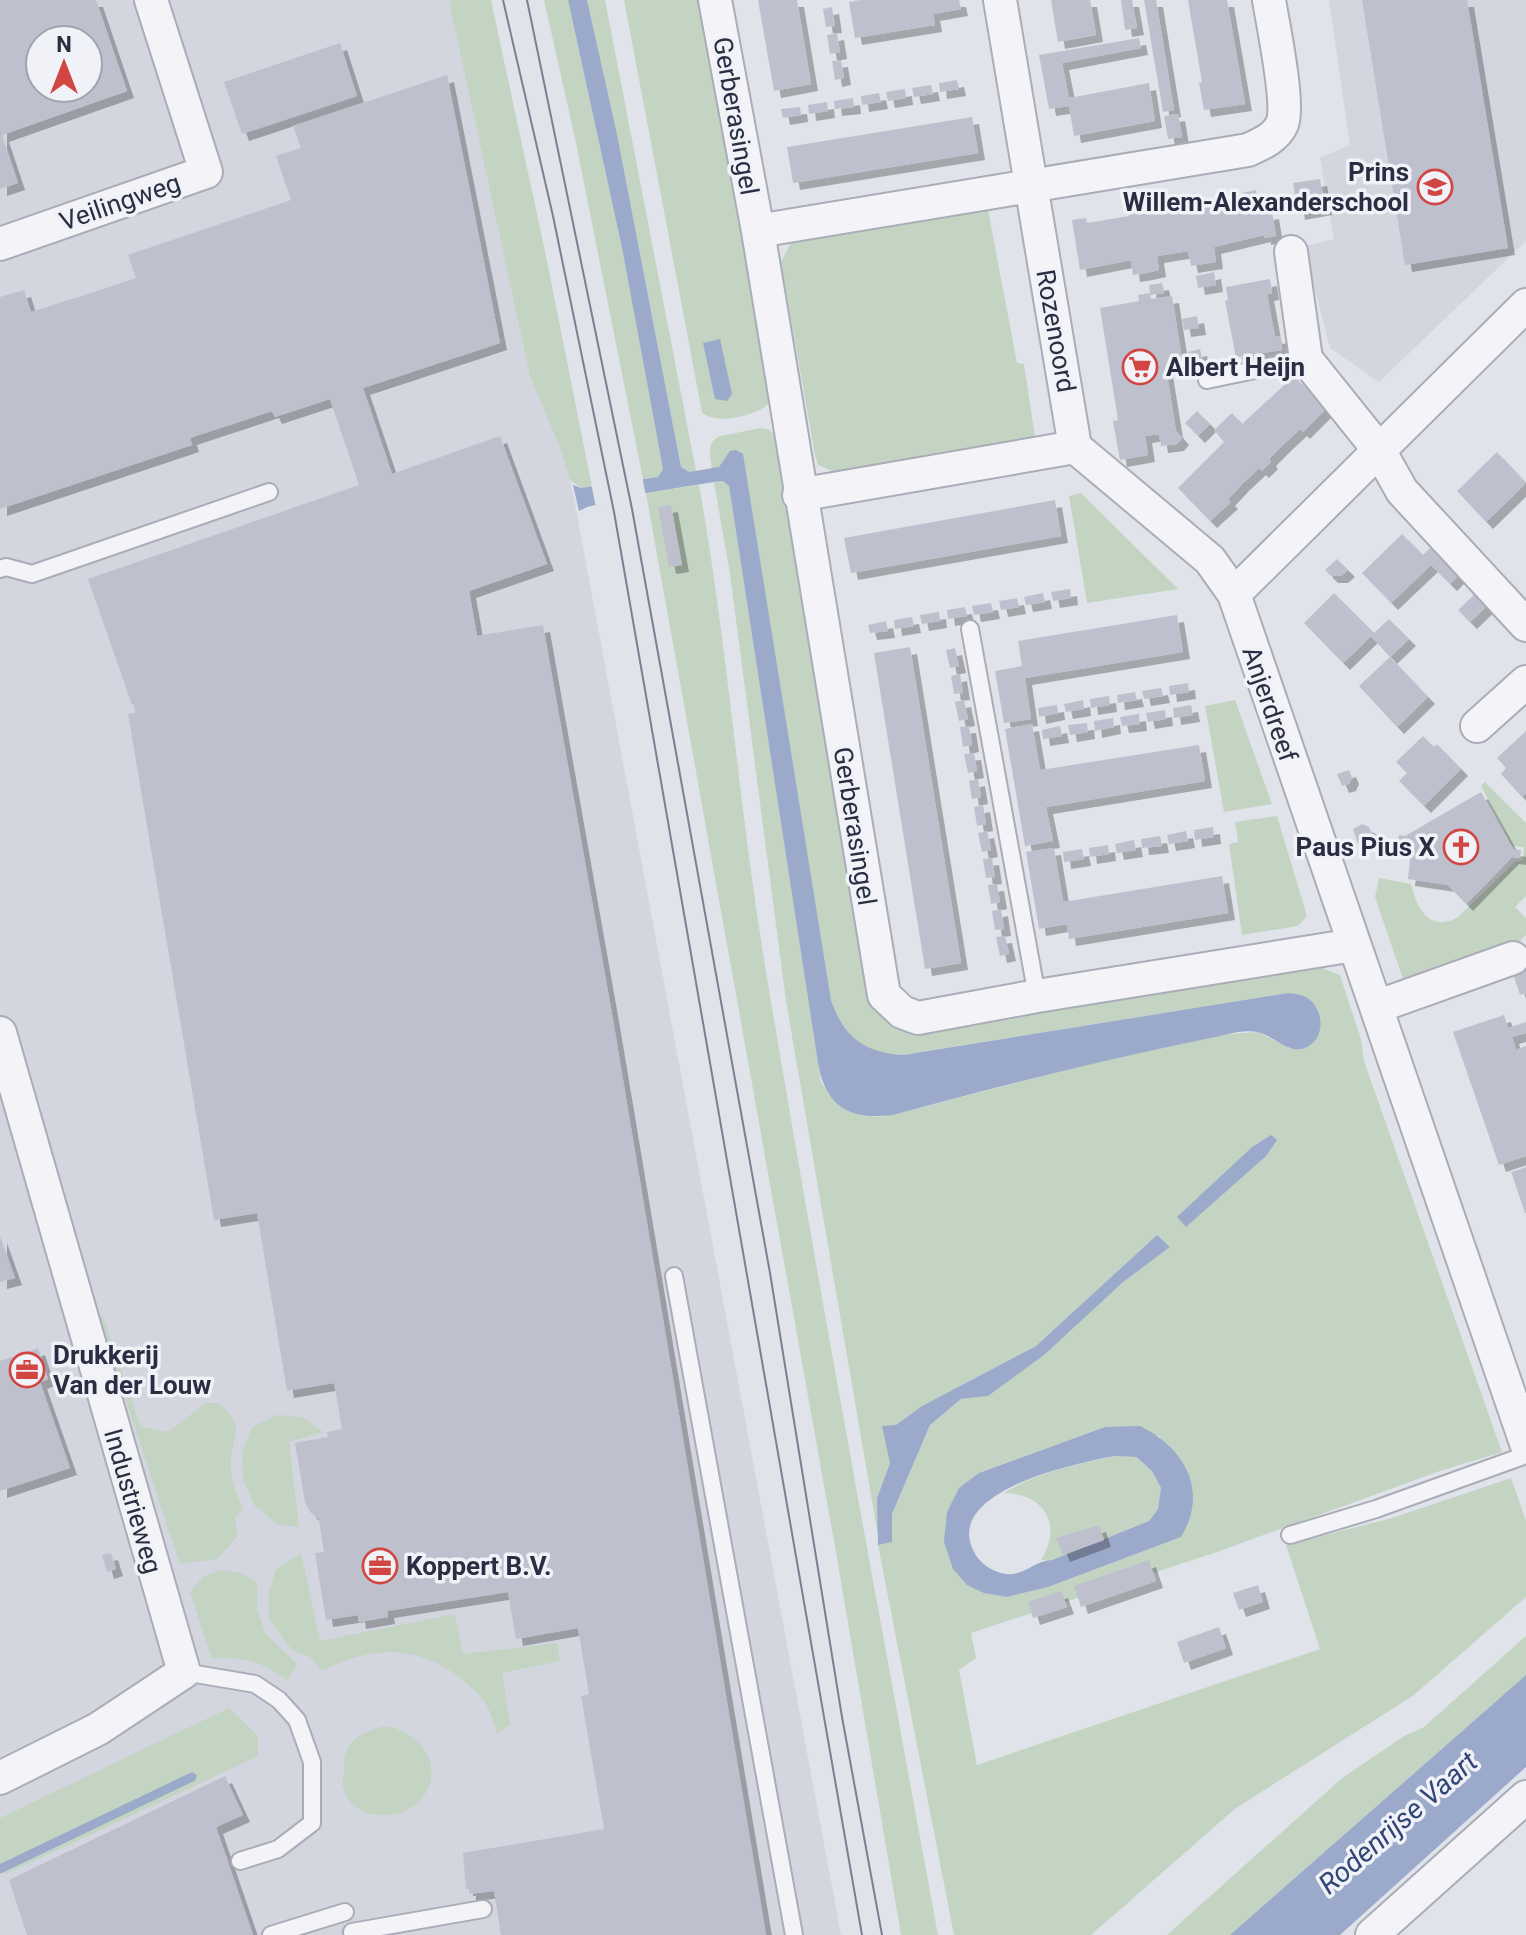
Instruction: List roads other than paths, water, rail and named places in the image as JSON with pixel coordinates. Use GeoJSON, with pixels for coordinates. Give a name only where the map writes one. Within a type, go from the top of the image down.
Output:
{"type":"FeatureCollection","features":[{"type":"Feature","properties":{"kind":"street","name":"Veilingweg"},"geometry":{"type":"LineString","coordinates":[[0,244],[206,172],[151,0]]}},
{"type":"Feature","properties":{"kind":"street","name":"Gerberasingel"},"geometry":{"type":"LineString","coordinates":[[715,0],[758,231],[799,495],[884,995],[902,1012],[918,1018],[1354,945]]}},
{"type":"Feature","properties":{"kind":"street","name":"Rozenoord"},"geometry":{"type":"LineString","coordinates":[[1000,0],[1075,447]]}},
{"type":"Feature","properties":{"kind":"street","name":"Gerberasingel"},"geometry":{"type":"LineString","coordinates":[[758,231],[1248,150],[1271,139],[1283,123],[1283,95],[1269,0]]}},
{"type":"Feature","properties":{"kind":"street"},"geometry":{"type":"LineString","coordinates":[[1291,252],[1306,359],[1379,450],[1402,491],[1526,625]]}},
{"type":"Feature","properties":{"kind":"street"},"geometry":{"type":"LineString","coordinates":[[799,495],[1075,447],[1210,560],[1234,594],[1526,305]]}},
{"type":"Feature","properties":{"kind":"street","name":"Anjerdreef"},"geometry":{"type":"LineString","coordinates":[[1234,594],[1526,1443]]}},
{"type":"Feature","properties":{"kind":"street"},"geometry":{"type":"LineString","coordinates":[[1477,726],[1526,682]]}},
{"type":"Feature","properties":{"kind":"street"},"geometry":{"type":"LineString","coordinates":[[1376,1007],[1520,956]]}},
{"type":"Feature","properties":{"kind":"street","name":"Industrieweg"},"geometry":{"type":"LineString","coordinates":[[0,1033],[184,1672]]}},
{"type":"Feature","properties":{"kind":"street"},"geometry":{"type":"LineString","coordinates":[[0,1778],[98,1729],[184,1672]]}},
{"type":"Feature","properties":{"kind":"street"},"geometry":{"type":"LineString","coordinates":[[1372,1935],[1526,1797]]}},
{"type":"Feature","properties":{"kind":"lane"},"geometry":{"type":"LineString","coordinates":[[1207,380],[1306,359]]}},
{"type":"Feature","properties":{"kind":"lane"},"geometry":{"type":"LineString","coordinates":[[0,569],[6,567],[32,574],[269,492]]}},
{"type":"Feature","properties":{"kind":"lane"},"geometry":{"type":"LineString","coordinates":[[970,629],[1037,996]]}},
{"type":"Feature","properties":{"kind":"lane"},"geometry":{"type":"LineString","coordinates":[[674,1276],[794,1935]]}},
{"type":"Feature","properties":{"kind":"lane"},"geometry":{"type":"LineString","coordinates":[[1290,1535],[1376,1509],[1526,1455]]}},
{"type":"Feature","properties":{"kind":"lane"},"geometry":{"type":"LineString","coordinates":[[184,1672],[255,1684],[279,1700],[297,1720],[312,1762],[312,1823],[278,1849],[240,1861]]}},
{"type":"Feature","properties":{"kind":"lane"},"geometry":{"type":"LineString","coordinates":[[352,1932],[483,1909]]}},
{"type":"Feature","properties":{"kind":"lane"},"geometry":{"type":"LineString","coordinates":[[271,1935],[345,1912]]}},
{"type":"Feature","properties":{"kind":"water"},"geometry":{"type":"Polygon","coordinates":[[[568,0],[587,0],[617,134],[681,467],[689,472],[719,467],[730,451],[743,454],[831,1000],[842,1024],[866,1046],[903,1055],[1288,993],[1308,998],[1318,1011],[1320,1031],[1313,1043],[1294,1049],[1257,1032],[1234,1033],[1056,1072],[893,1115],[852,1113],[834,1101],[827,1091],[818,1063],[729,486],[723,481],[646,493],[579,511],[573,485],[581,488],[658,477],[663,469],[622,248],[568,0]]]}},
{"type":"Feature","properties":{"kind":"water"},"geometry":{"type":"Polygon","coordinates":[[[720,339],[732,394],[727,401],[715,399],[703,343],[720,339]]]}},
{"type":"Feature","properties":{"kind":"water"},"geometry":{"type":"Polygon","coordinates":[[[1271,1135],[1277,1140],[1266,1156],[1186,1227],[1177,1217],[1252,1147],[1271,1135]]]}},
{"type":"Feature","properties":{"kind":"water"},"geometry":{"type":"Polygon","coordinates":[[[1157,1235],[1170,1247],[1122,1283],[1044,1355],[988,1396],[961,1399],[930,1425],[892,1514],[892,1542],[878,1545],[877,1498],[890,1463],[882,1426],[896,1425],[922,1406],[1036,1346],[1157,1235]]]}},
{"type":"Feature","properties":{"kind":"water"},"geometry":{"type":"Polygon","coordinates":[[[1140,1426],[1156,1435],[1180,1459],[1188,1472],[1193,1503],[1181,1537],[1048,1587],[1007,1597],[984,1593],[967,1585],[953,1569],[944,1542],[947,1512],[959,1488],[979,1473],[1105,1427],[1140,1426]],[[1115,1456],[1073,1465],[1019,1483],[996,1496],[978,1511],[970,1529],[973,1550],[982,1563],[991,1569],[1013,1574],[1149,1521],[1158,1509],[1161,1488],[1152,1471],[1136,1457],[1115,1456]]]}},
{"type":"Feature","properties":{"kind":"water","name":"Rodenrijse Vaart"},"geometry":{"type":"Polygon","coordinates":[[[1526,1675],[1526,1767],[1340,1935],[1230,1935],[1526,1675]]]}},
{"type":"Feature","properties":{"kind":"waterway"},"geometry":{"type":"LineString","coordinates":[[0,1869],[192,1777]]}},
{"type":"Feature","properties":{"kind":"tram line"},"geometry":{"type":"LineString","coordinates":[[503,0],[553,216],[614,512],[862,1935]]}},
{"type":"Feature","properties":{"kind":"tram line"},"geometry":{"type":"LineString","coordinates":[[527,0],[632,509],[770,1273],[842,1717],[882,1935]]}},
{"type":"Feature","properties":{"kind":"place","name":"Prins Willem-Alexanderschool"},"geometry":{"type":"Point","coordinates":[1435,187]}},
{"type":"Feature","properties":{"kind":"place","name":"Albert Heijn"},"geometry":{"type":"Point","coordinates":[1140,367]}},
{"type":"Feature","properties":{"kind":"place","name":"Paus Pius X"},"geometry":{"type":"Point","coordinates":[1461,847]}},
{"type":"Feature","properties":{"kind":"place","name":"Drukkerij Van der Louw"},"geometry":{"type":"Point","coordinates":[27,1370]}},
{"type":"Feature","properties":{"kind":"place","name":"Koppert B.V."},"geometry":{"type":"Point","coordinates":[380,1566]}}]}
